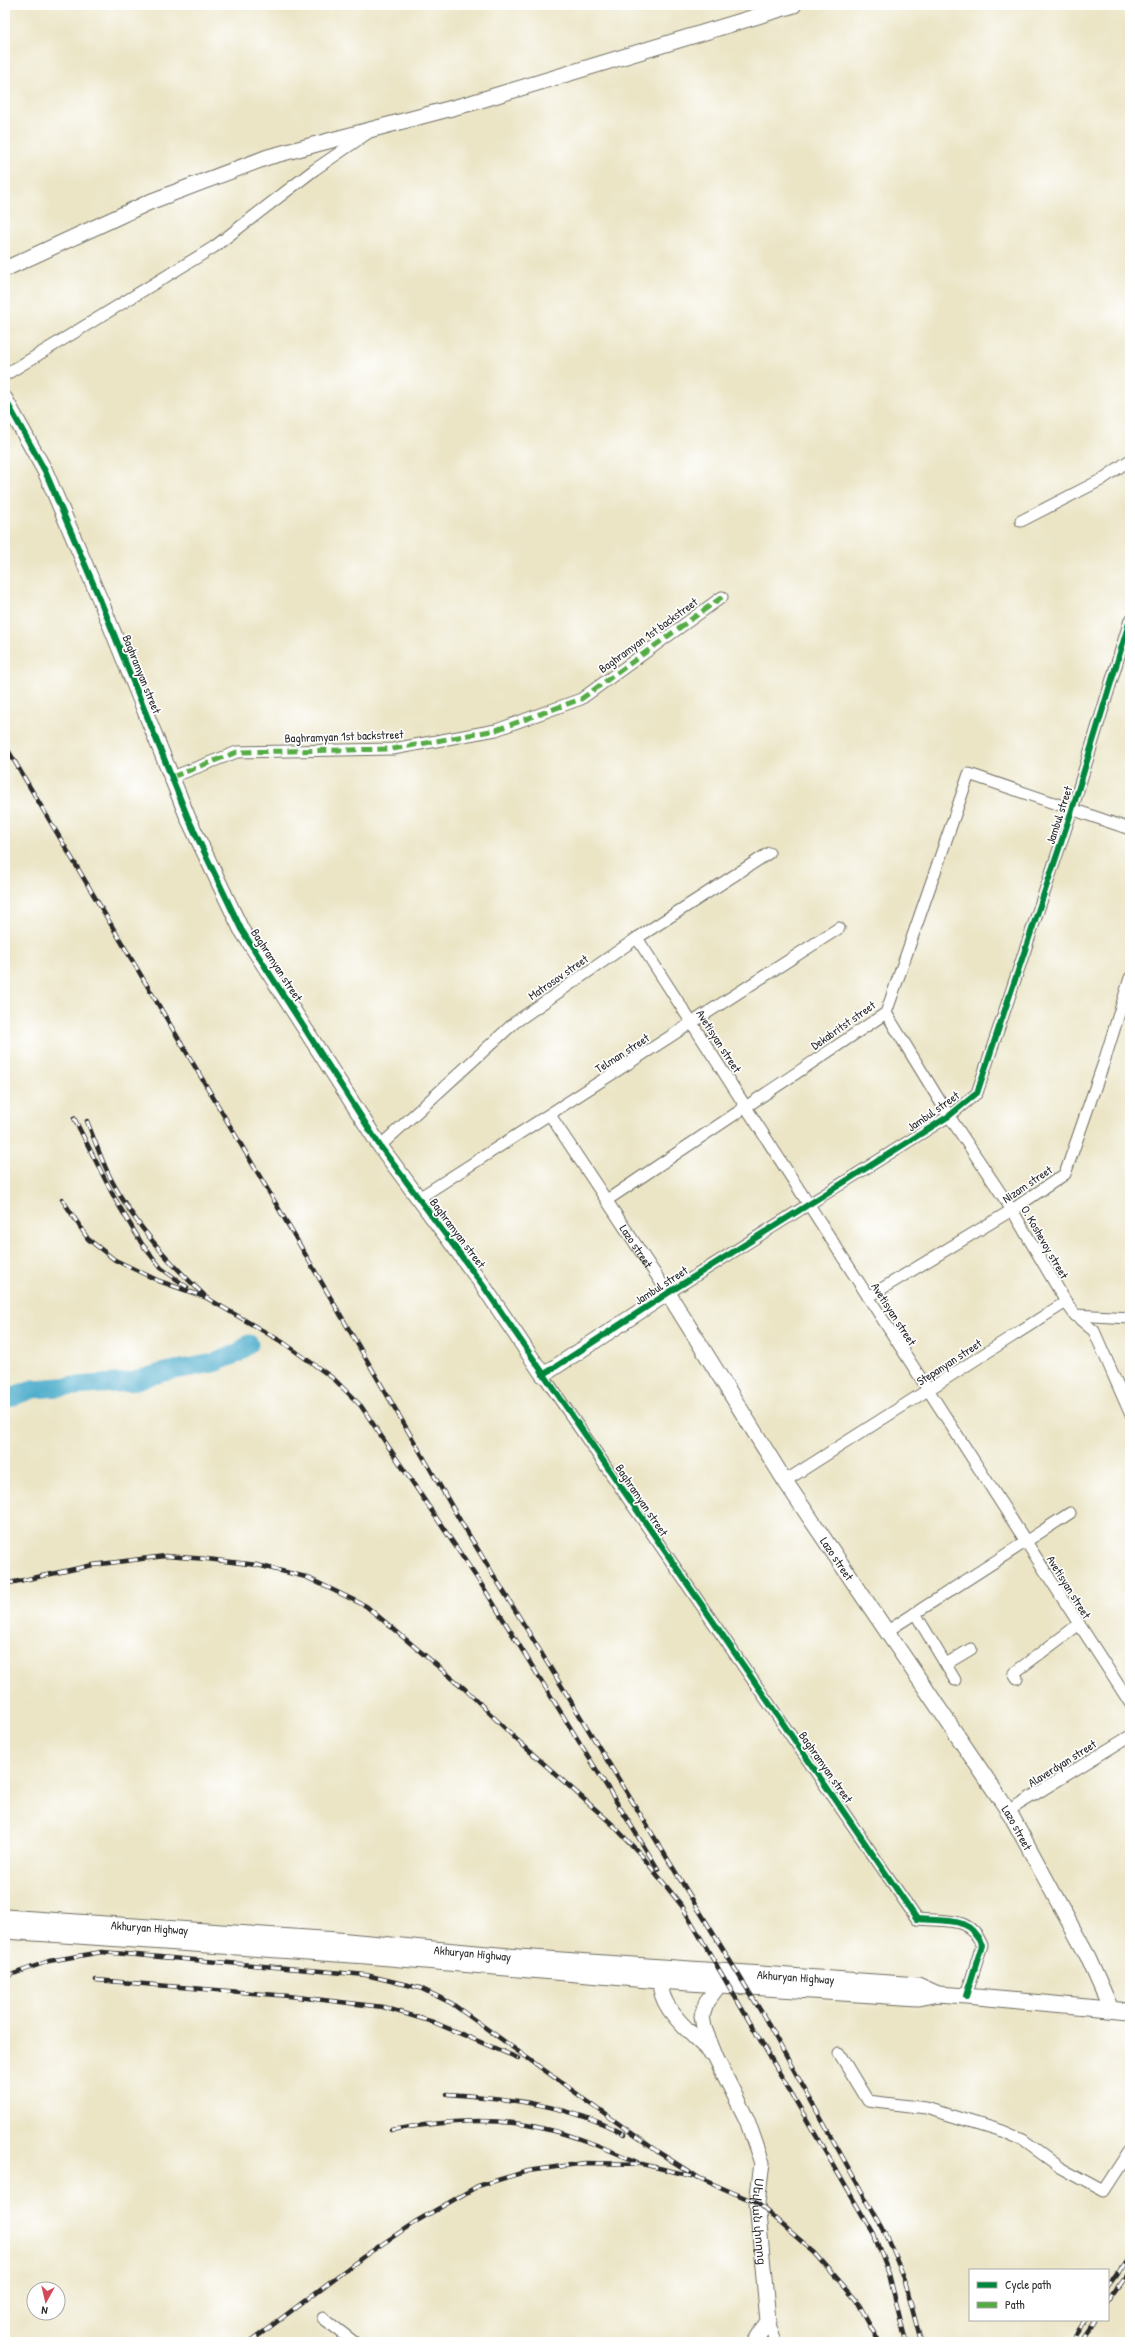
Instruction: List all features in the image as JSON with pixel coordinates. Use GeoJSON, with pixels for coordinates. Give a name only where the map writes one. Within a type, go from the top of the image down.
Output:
{"type":"FeatureCollection","features":[{"type":"Feature","properties":{"kind":"street"},"geometry":{"type":"LineString","coordinates":[[5,270],[152,201],[268,158],[379,126],[471,102],[794,5]]}},
{"type":"Feature","properties":{"kind":"street"},"geometry":{"type":"LineString","coordinates":[[5,375],[214,247],[314,170],[379,126]]}},
{"type":"Feature","properties":{"kind":"street","name":"Baghramyan street"},"geometry":{"type":"LineString","coordinates":[[5,399],[45,471],[172,776],[188,818],[241,929],[380,1146],[482,1284],[917,1919],[966,1924],[976,1932],[982,1945],[966,1996]]}},
{"type":"Feature","properties":{"kind":"street"},"geometry":{"type":"LineString","coordinates":[[1021,521],[1101,480],[1130,460]]}},
{"type":"Feature","properties":{"kind":"street","name":"Baghramyan 1st backstreet"},"geometry":{"type":"LineString","coordinates":[[172,776],[237,752],[393,749],[496,730],[581,699],[722,597]]}},
{"type":"Feature","properties":{"kind":"street","name":"Jambul street"},"geometry":{"type":"LineString","coordinates":[[543,1375],[668,1293],[809,1206],[949,1116],[977,1093],[1072,810],[1130,620]]}},
{"type":"Feature","properties":{"kind":"street","name":"Dekabritst street"},"geometry":{"type":"LineString","coordinates":[[607,1200],[886,1013],[969,774],[1072,810]]}},
{"type":"Feature","properties":{"kind":"street"},"geometry":{"type":"LineString","coordinates":[[1072,810],[1130,829]]}},
{"type":"Feature","properties":{"kind":"street","name":"Matrosov street"},"geometry":{"type":"LineString","coordinates":[[380,1146],[514,1023],[637,938],[769,853]]}},
{"type":"Feature","properties":{"kind":"street","name":"Telman street"},"geometry":{"type":"LineString","coordinates":[[419,1198],[839,928]]}},
{"type":"Feature","properties":{"kind":"street","name":"Avetisyan street"},"geometry":{"type":"LineString","coordinates":[[637,938],[1078,1625],[1130,1703]]}},
{"type":"Feature","properties":{"kind":"street","name":"Nizam street"},"geometry":{"type":"LineString","coordinates":[[868,1297],[1012,1210],[1064,1174],[1104,1062],[1130,978]]}},
{"type":"Feature","properties":{"kind":"street","name":"O. Koshevoy street"},"geometry":{"type":"LineString","coordinates":[[886,1013],[949,1116],[1012,1210],[1066,1302]]}},
{"type":"Feature","properties":{"kind":"street","name":"Lazo street"},"geometry":{"type":"LineString","coordinates":[[550,1115],[668,1293],[785,1481],[1008,1811],[1088,1957],[1111,2010]]}},
{"type":"Feature","properties":{"kind":"street"},"geometry":{"type":"LineString","coordinates":[[1066,1302],[1075,1315],[1094,1331],[1130,1413]]}},
{"type":"Feature","properties":{"kind":"street","name":"Stepanyan street"},"geometry":{"type":"LineString","coordinates":[[785,1481],[1066,1302]]}},
{"type":"Feature","properties":{"kind":"street"},"geometry":{"type":"LineString","coordinates":[[1075,1315],[1130,1318]]}},
{"type":"Feature","properties":{"kind":"street"},"geometry":{"type":"LineString","coordinates":[[886,1632],[1024,1541],[1070,1513]]}},
{"type":"Feature","properties":{"kind":"street"},"geometry":{"type":"LineString","coordinates":[[915,1613],[955,1680]]}},
{"type":"Feature","properties":{"kind":"street"},"geometry":{"type":"LineString","coordinates":[[1017,1678],[1014,1673],[1078,1625]]}},
{"type":"Feature","properties":{"kind":"street"},"geometry":{"type":"LineString","coordinates":[[946,1664],[971,1649]]}},
{"type":"Feature","properties":{"kind":"street","name":"Alaverdyan street"},"geometry":{"type":"LineString","coordinates":[[1008,1811],[1130,1736]]}},
{"type":"Feature","properties":{"kind":"street","name":"Akhuryan Highway"},"geometry":{"type":"LineString","coordinates":[[5,1917],[337,1940],[520,1957],[661,1974],[719,1985],[918,1998],[938,1994],[1130,2011]]}},
{"type":"Feature","properties":{"kind":"street","name":"Akhuryan Highway"},"geometry":{"type":"LineString","coordinates":[[5,1931],[366,1956],[661,1974],[918,1985],[938,1994]]}},
{"type":"Feature","properties":{"kind":"street","name":"Սեվյան փողոց"},"geometry":{"type":"LineString","coordinates":[[661,1974],[661,1994],[667,2005],[716,2058]]}},
{"type":"Feature","properties":{"kind":"street","name":"Սեվյան փողոց"},"geometry":{"type":"LineString","coordinates":[[719,1985],[707,2001],[702,2016],[704,2028],[716,2058],[747,2120],[762,2163],[757,2203],[768,2321],[775,2342]]}},
{"type":"Feature","properties":{"kind":"street"},"geometry":{"type":"LineString","coordinates":[[839,2053],[868,2101],[926,2108],[1005,2132],[1023,2140],[1060,2168],[1104,2191],[1130,2151]]}},
{"type":"Feature","properties":{"kind":"street"},"geometry":{"type":"LineString","coordinates":[[323,2318],[354,2342]]}},
{"type":"Feature","properties":{"kind":"street"},"geometry":{"type":"LineString","coordinates":[[755,2342],[768,2321]]}},
{"type":"Feature","properties":{"kind":"waterway"},"geometry":{"type":"LineString","coordinates":[[5,1399],[33,1389],[130,1382],[164,1372],[214,1363],[238,1353],[249,1344]]}},
{"type":"Feature","properties":{"kind":"railway"},"geometry":{"type":"LineString","coordinates":[[5,745],[269,1192],[461,1522],[762,2013],[886,2235],[904,2278],[921,2342]]}},
{"type":"Feature","properties":{"kind":"railway"},"geometry":{"type":"LineString","coordinates":[[74,1118],[115,1199],[142,1244],[161,1268],[187,1287]]}},
{"type":"Feature","properties":{"kind":"railway"},"geometry":{"type":"LineString","coordinates":[[87,1121],[108,1174],[131,1213],[165,1256],[204,1295]]}},
{"type":"Feature","properties":{"kind":"railway"},"geometry":{"type":"LineString","coordinates":[[62,1199],[88,1239],[115,1260],[159,1281],[205,1297],[284,1343],[334,1379],[361,1406],[485,1590],[658,1869]]}},
{"type":"Feature","properties":{"kind":"railway"},"geometry":{"type":"LineString","coordinates":[[5,1584],[93,1565],[165,1556],[257,1565],[306,1577],[366,1606],[465,1689],[517,1740],[612,1824],[642,1856],[682,1906],[874,2235],[889,2274],[906,2342]]}},
{"type":"Feature","properties":{"kind":"railway"},"geometry":{"type":"LineString","coordinates":[[5,1977],[49,1961],[102,1952],[366,1975],[420,1988],[451,2003],[658,2152],[699,2178],[757,2203],[815,2253],[856,2300],[879,2342]]}},
{"type":"Feature","properties":{"kind":"railway"},"geometry":{"type":"LineString","coordinates":[[96,1980],[289,1996],[383,2007],[433,2022],[518,2058]]}},
{"type":"Feature","properties":{"kind":"railway"},"geometry":{"type":"LineString","coordinates":[[447,2094],[493,2098],[538,2105],[582,2116],[624,2134]]}},
{"type":"Feature","properties":{"kind":"railway"},"geometry":{"type":"LineString","coordinates":[[391,2130],[449,2122],[507,2122],[569,2135],[637,2162]]}},
{"type":"Feature","properties":{"kind":"railway"},"geometry":{"type":"LineString","coordinates":[[250,2342],[363,2257],[415,2222],[478,2186],[528,2171],[585,2163],[642,2164],[692,2176]]}},
{"type":"Feature","properties":{"kind":"railway"},"geometry":{"type":"LineString","coordinates":[[1109,2287],[1130,2257]]}},
{"type":"Feature","properties":{"kind":"railway"},"geometry":{"type":"LineString","coordinates":[[1109,2301],[1130,2271]]}},
{"type":"Feature","properties":{"kind":"railway"},"geometry":{"type":"LineString","coordinates":[[1070,2342],[1084,2321]]}},
{"type":"Feature","properties":{"kind":"railway"},"geometry":{"type":"LineString","coordinates":[[1080,2342],[1094,2321]]}},
{"type":"Feature","properties":{"kind":"marked path"},"geometry":{"type":"LineString","coordinates":[[172,777],[237,752],[393,749],[496,730],[581,699],[722,597]]}},
{"type":"Feature","properties":{"kind":"cycle path"},"geometry":{"type":"LineString","coordinates":[[5,399],[45,471],[101,602],[188,818],[241,929],[380,1146],[482,1284],[917,1919],[956,1922],[963,1924],[977,1935],[982,1945],[966,1996]]}},
{"type":"Feature","properties":{"kind":"cycle path"},"geometry":{"type":"LineString","coordinates":[[543,1375],[668,1293],[949,1116],[977,1093],[1072,810],[1130,620]]}}]}
